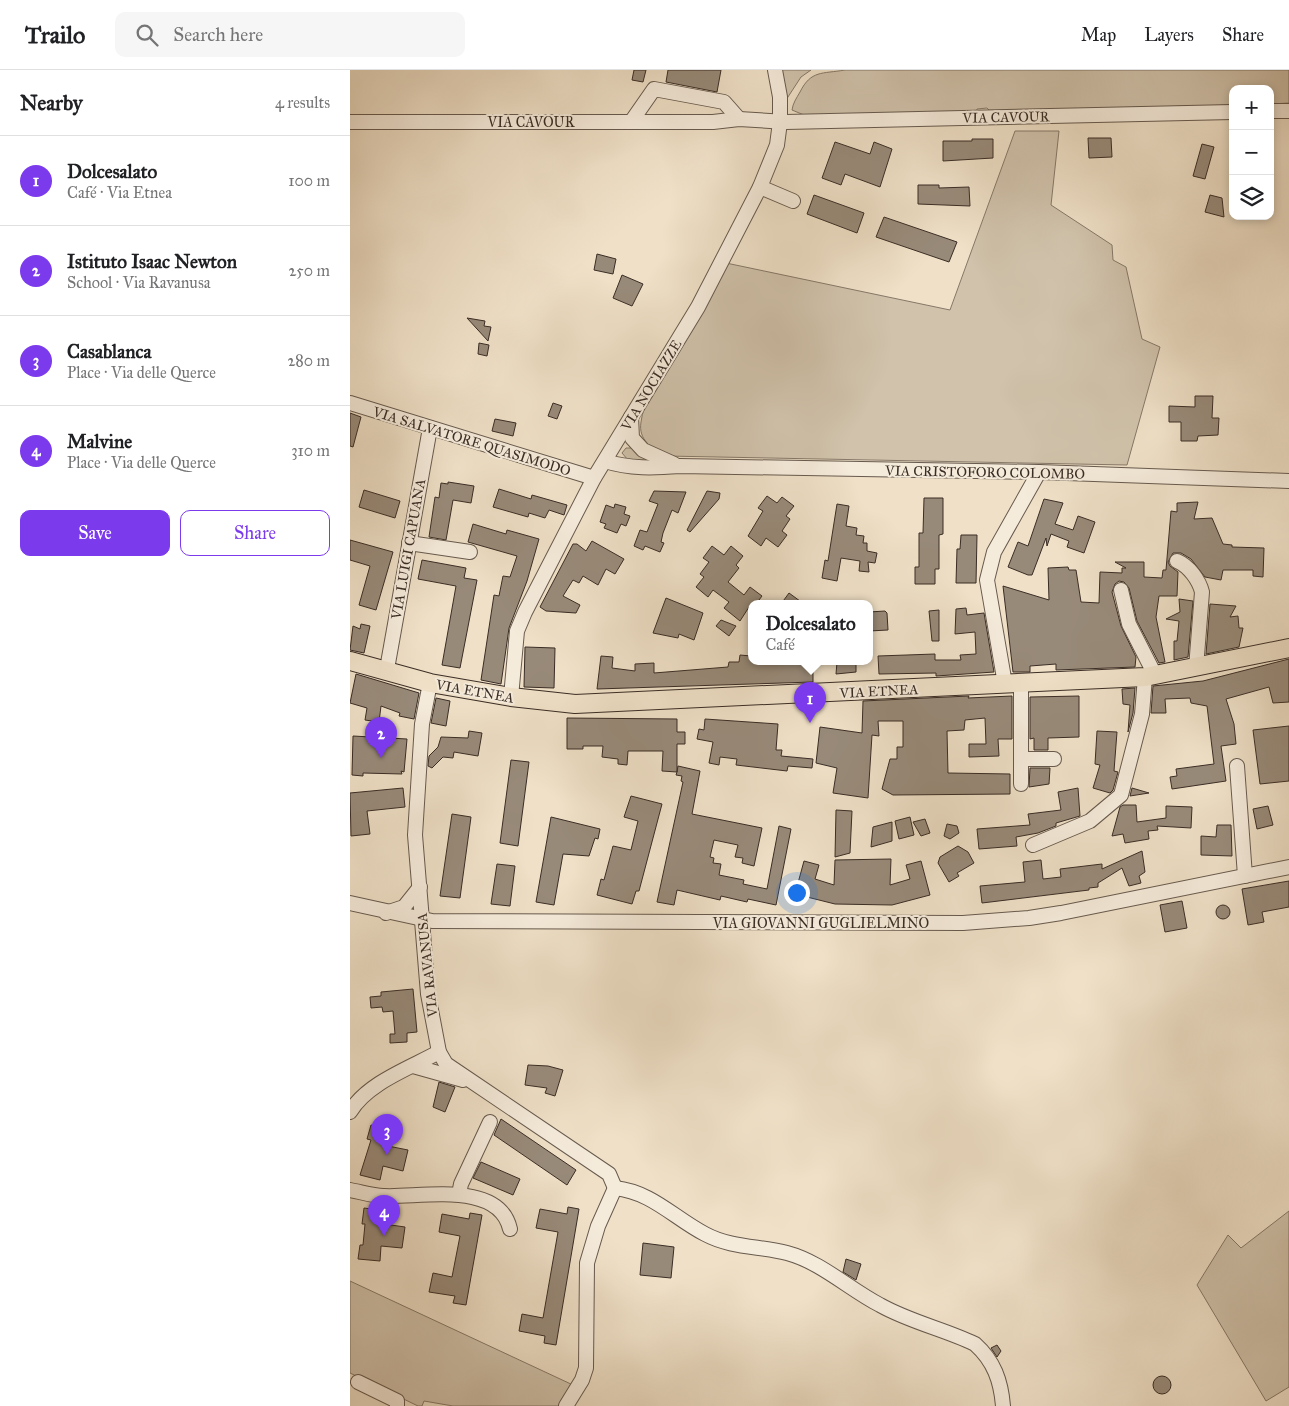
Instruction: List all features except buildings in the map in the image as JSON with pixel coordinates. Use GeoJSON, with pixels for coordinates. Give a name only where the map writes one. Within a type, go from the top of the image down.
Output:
{"type":"FeatureCollection","features":[{"type":"Feature","properties":{"kind":"main road","name":"VIA ETNEA"},"geometry":{"type":"LineString","coordinates":[[350,660],[430,683],[511,697],[575,704],[1150,676],[1289,648]]}},
{"type":"Feature","properties":{"kind":"street","name":"VIA NOCIAZZE"},"geometry":{"type":"LineString","coordinates":[[511,697],[516,631],[594,478],[698,307],[760,187],[777,145],[780,122],[780,96],[775,70]]}},
{"type":"Feature","properties":{"kind":"street"},"geometry":{"type":"LineString","coordinates":[[631,122],[654,89],[724,102],[738,120]]}},
{"type":"Feature","properties":{"kind":"street"},"geometry":{"type":"LineString","coordinates":[[1274,111],[1289,111]]}},
{"type":"Feature","properties":{"kind":"street","name":"VIA CAVOUR"},"geometry":{"type":"LineString","coordinates":[[780,122],[1229,112]]}},
{"type":"Feature","properties":{"kind":"street"},"geometry":{"type":"LineString","coordinates":[[712,122],[738,120],[780,122]]}},
{"type":"Feature","properties":{"kind":"street","name":"VIA CAVOUR"},"geometry":{"type":"LineString","coordinates":[[350,122],[712,122]]}},
{"type":"Feature","properties":{"kind":"street"},"geometry":{"type":"LineString","coordinates":[[712,122],[772,128],[780,122]]}},
{"type":"Feature","properties":{"kind":"street"},"geometry":{"type":"LineString","coordinates":[[760,187],[793,201]]}},
{"type":"Feature","properties":{"kind":"street","name":"VIA SALVATORE QUASIMODO"},"geometry":{"type":"LineString","coordinates":[[350,403],[594,478]]}},
{"type":"Feature","properties":{"kind":"street"},"geometry":{"type":"LineString","coordinates":[[631,416],[632,438],[643,450],[661,460],[680,466]]}},
{"type":"Feature","properties":{"kind":"street","name":"VIA LUIGI CAPUANA"},"geometry":{"type":"LineString","coordinates":[[386,669],[430,428]]}},
{"type":"Feature","properties":{"kind":"street"},"geometry":{"type":"LineString","coordinates":[[618,440],[632,438]]}},
{"type":"Feature","properties":{"kind":"street"},"geometry":{"type":"LineString","coordinates":[[605,461],[650,468],[680,466]]}},
{"type":"Feature","properties":{"kind":"street","name":"VIA CRISTOFORO COLOMBO"},"geometry":{"type":"LineString","coordinates":[[680,466],[1038,472],[1134,470],[1289,480]]}},
{"type":"Feature","properties":{"kind":"street"},"geometry":{"type":"LineString","coordinates":[[1021,784],[1021,759],[1013,684],[987,580],[994,552],[1038,472]]}},
{"type":"Feature","properties":{"kind":"street"},"geometry":{"type":"LineString","coordinates":[[409,543],[470,552]]}},
{"type":"Feature","properties":{"kind":"street"},"geometry":{"type":"LineString","coordinates":[[1178,561],[1185,564],[1200,584],[1202,592],[1196,668]]}},
{"type":"Feature","properties":{"kind":"street"},"geometry":{"type":"LineString","coordinates":[[1033,846],[1090,821],[1121,795],[1150,676],[1129,624],[1121,590]]}},
{"type":"Feature","properties":{"kind":"street","name":"VIA RAVANUSA"},"geometry":{"type":"LineString","coordinates":[[430,683],[422,724],[415,835],[428,994],[439,1052]]}},
{"type":"Feature","properties":{"kind":"street"},"geometry":{"type":"LineString","coordinates":[[1021,759],[1054,759]]}},
{"type":"Feature","properties":{"kind":"street"},"geometry":{"type":"LineString","coordinates":[[1236,766],[1245,876]]}},
{"type":"Feature","properties":{"kind":"street","name":"VIA GIOVANNI GUGLIELMINO"},"geometry":{"type":"LineString","coordinates":[[350,903],[386,913],[423,920],[463,922],[996,922],[1061,913],[1289,867]]}},
{"type":"Feature","properties":{"kind":"street"},"geometry":{"type":"LineString","coordinates":[[386,913],[404,907],[420,887]]}},
{"type":"Feature","properties":{"kind":"street"},"geometry":{"type":"LineString","coordinates":[[350,1112],[376,1086],[439,1052],[446,1064],[609,1174],[615,1188],[598,1226],[587,1263],[586,1368],[582,1380],[566,1406]]}},
{"type":"Feature","properties":{"kind":"street"},"geometry":{"type":"LineString","coordinates":[[413,1066],[474,1083]]}},
{"type":"Feature","properties":{"kind":"street"},"geometry":{"type":"LineString","coordinates":[[459,1194],[461,1184],[490,1122]]}},
{"type":"Feature","properties":{"kind":"street"},"geometry":{"type":"LineString","coordinates":[[615,1188],[632,1190],[646,1195],[713,1238],[728,1243],[788,1253],[842,1280],[880,1305],[975,1344],[987,1354],[994,1364],[1003,1406]]}},
{"type":"Feature","properties":{"kind":"street"},"geometry":{"type":"LineString","coordinates":[[350,1190],[383,1196],[459,1194],[488,1203],[508,1219],[510,1230]]}},
{"type":"Feature","properties":{"kind":"street"},"geometry":{"type":"LineString","coordinates":[[358,1382],[398,1401],[397,1406]]}},
{"type":"Feature","properties":{"kind":"shaded area"},"geometry":{"type":"Polygon","coordinates":[[[780,70],[811,70],[801,77],[786,100],[780,70]]]}},
{"type":"Feature","properties":{"kind":"shaded area"},"geometry":{"type":"Polygon","coordinates":[[[845,70],[1289,70],[1289,103],[1274,104],[1274,85],[1229,85],[1229,105],[990,111],[987,108],[977,109],[976,113],[804,115],[792,110],[796,99],[808,80],[813,76],[845,70]]]}},
{"type":"Feature","properties":{"kind":"shaded area"},"geometry":{"type":"Polygon","coordinates":[[[1015,131],[1059,131],[1051,205],[1112,245],[1113,260],[1126,267],[1142,339],[1160,347],[1127,465],[666,456],[647,443],[642,434],[641,422],[648,400],[726,263],[950,310],[1015,131]]]}},
{"type":"Feature","properties":{"kind":"shaded area"},"geometry":{"type":"Polygon","coordinates":[[[626,448],[633,448],[652,461],[628,460],[622,453],[626,448]]]}},
{"type":"Feature","properties":{"kind":"shaded area"},"geometry":{"type":"Polygon","coordinates":[[[1289,1211],[1289,1387],[1266,1401],[1197,1285],[1228,1235],[1241,1248],[1289,1211]]]}},
{"type":"Feature","properties":{"kind":"shaded area"},"geometry":{"type":"Polygon","coordinates":[[[350,1281],[573,1385],[561,1406],[453,1406],[424,1401],[422,1406],[418,1406],[350,1373],[350,1281]]]}},
{"type":"Feature","properties":{"kind":"place","name":"Dolcesalato"},"geometry":{"type":"Point","coordinates":[810,723]}},
{"type":"Feature","properties":{"kind":"place","name":"Istituto Isaac Newton"},"geometry":{"type":"Point","coordinates":[381,758]}},
{"type":"Feature","properties":{"kind":"place","name":"Casablanca"},"geometry":{"type":"Point","coordinates":[387,1155]}},
{"type":"Feature","properties":{"kind":"place","name":"Malvine"},"geometry":{"type":"Point","coordinates":[384,1236]}}]}
